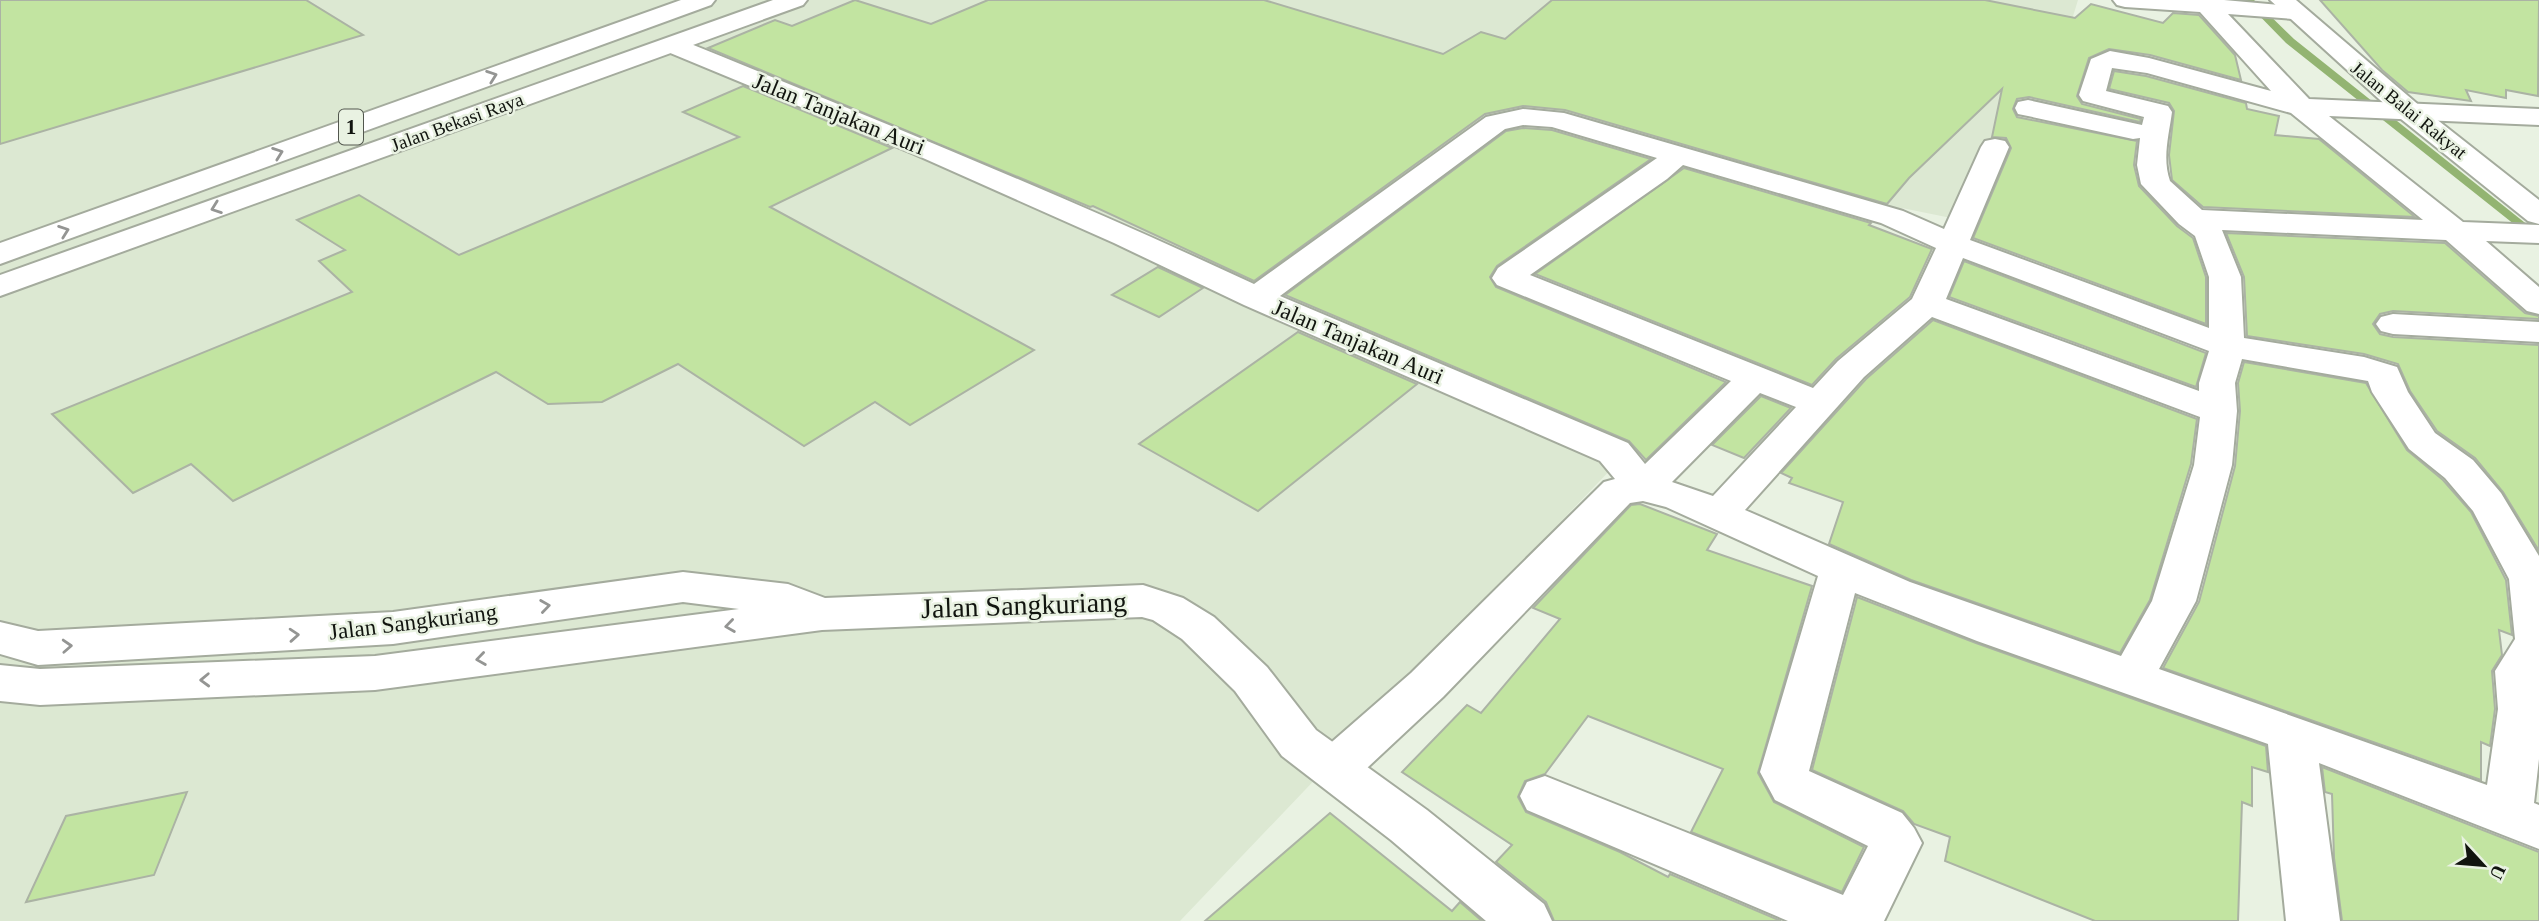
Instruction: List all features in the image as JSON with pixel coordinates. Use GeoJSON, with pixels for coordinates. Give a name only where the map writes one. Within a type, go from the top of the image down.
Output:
{"type":"FeatureCollection","features":[{"type":"Feature","properties":{"kind":"main road","name":"Jalan Bekasi Raya"},"geometry":{"type":"LineString","coordinates":[[0,254],[703,0]]}},
{"type":"Feature","properties":{"kind":"main road"},"geometry":{"type":"LineString","coordinates":[[327,169],[513,91],[754,0]]}},
{"type":"Feature","properties":{"kind":"main road","name":"Jalan Bekasi Raya"},"geometry":{"type":"LineString","coordinates":[[0,286],[795,0]]}},
{"type":"Feature","properties":{"kind":"main road"},"geometry":{"type":"LineString","coordinates":[[2125,0],[2281,7]]}},
{"type":"Feature","properties":{"kind":"main road"},"geometry":{"type":"LineString","coordinates":[[2207,4],[2314,108],[2464,231],[2539,304]]}},
{"type":"Feature","properties":{"kind":"main road","name":"Jalan Balai Rakyat"},"geometry":{"type":"LineString","coordinates":[[2281,7],[2399,113],[2538,228]]}},
{"type":"Feature","properties":{"kind":"main road","name":"Jalan Tanjakan Auri"},"geometry":{"type":"LineString","coordinates":[[672,45],[1024,192],[1256,298],[1614,452],[1643,488]]}},
{"type":"Feature","properties":{"kind":"main road"},"geometry":{"type":"LineString","coordinates":[[2132,677],[2174,601],[2213,465],[2219,411],[2217,383],[2227,346],[2225,276],[2209,233],[2156,184],[2150,168],[2152,136],[2158,112],[2092,94],[2100,64],[2110,59],[2149,66],[2314,108],[2539,117]]}},
{"type":"Feature","properties":{"kind":"main road"},"geometry":{"type":"LineString","coordinates":[[2028,108],[2152,136]]}},
{"type":"Feature","properties":{"kind":"main road"},"geometry":{"type":"LineString","coordinates":[[1256,298],[1496,123],[1523,117],[1553,119],[1892,217],[1953,244],[2227,346],[2364,368],[2384,374],[2390,392],[2410,427],[2422,441],[2459,469],[2487,502],[2530,579],[2537,641],[2518,671],[2524,821],[2291,733],[1993,630],[1895,593],[1720,513],[1679,497],[1643,488],[1618,491],[1427,685],[1335,768]]}},
{"type":"Feature","properties":{"kind":"main road"},"geometry":{"type":"LineString","coordinates":[[1720,513],[1852,369],[1927,304],[1995,147]]}},
{"type":"Feature","properties":{"kind":"main road"},"geometry":{"type":"LineString","coordinates":[[1676,156],[1657,173],[1508,278],[1820,404]]}},
{"type":"Feature","properties":{"kind":"main road"},"geometry":{"type":"LineString","coordinates":[[2190,218],[2464,231],[2538,228]]}},
{"type":"Feature","properties":{"kind":"main road"},"geometry":{"type":"LineString","coordinates":[[1927,304],[2219,411]]}},
{"type":"Feature","properties":{"kind":"main road"},"geometry":{"type":"LineString","coordinates":[[2393,324],[2539,332]]}},
{"type":"Feature","properties":{"kind":"main road"},"geometry":{"type":"LineString","coordinates":[[1643,488],[1755,378]]}},
{"type":"Feature","properties":{"kind":"main road"},"geometry":{"type":"LineString","coordinates":[[1841,568],[1784,772],[1792,786],[1884,828],[1896,842],[1857,921]]}},
{"type":"Feature","properties":{"kind":"main road","name":"Jalan Sangkuriang"},"geometry":{"type":"LineString","coordinates":[[0,638],[38,648],[393,628],[683,587],[788,599],[822,614]]}},
{"type":"Feature","properties":{"kind":"main road","name":"Jalan Sangkuriang"},"geometry":{"type":"LineString","coordinates":[[0,683],[40,687],[375,673],[822,614],[1143,601],[1168,609],[1198,628],[1251,678],[1299,743],[1335,768],[1525,921]]}},
{"type":"Feature","properties":{"kind":"main road"},"geometry":{"type":"LineString","coordinates":[[2291,733],[2314,921]]}},
{"type":"Feature","properties":{"kind":"main road"},"geometry":{"type":"LineString","coordinates":[[1545,796],[1847,921]]}},
{"type":"Feature","properties":{"kind":"shaded area"},"geometry":{"type":"Polygon","coordinates":[[[0,0],[2078,0],[2070,26],[2017,80],[1956,219],[1902,208],[1896,215],[1563,118],[1538,134],[1503,136],[1492,132],[1382,209],[1250,157],[1089,196],[1635,444],[1180,921],[0,921],[0,0]]]}},
{"type":"Feature","properties":{"kind":"building"},"geometry":{"type":"Polygon","coordinates":[[[0,0],[306,0],[363,35],[0,144],[0,0]]]}},
{"type":"Feature","properties":{"kind":"building"},"geometry":{"type":"Polygon","coordinates":[[[855,0],[931,24],[988,0],[1264,0],[1443,54],[1481,32],[1505,39],[1552,0],[1985,0],[2075,18],[2091,4],[2163,23],[2173,13],[2199,15],[2235,55],[2241,80],[2150,55],[2109,49],[2089,58],[2077,96],[2082,104],[2141,119],[2140,122],[2029,97],[2017,99],[2013,109],[2017,117],[2137,141],[2134,165],[2139,186],[2177,226],[2193,238],[2206,277],[2206,324],[1973,238],[2011,148],[2006,138],[1992,137],[2002,89],[1909,178],[1887,204],[1565,110],[1523,106],[1485,114],[1254,281],[1093,206],[708,48],[775,20],[792,26],[855,0]]]}},
{"type":"Feature","properties":{"kind":"building"},"geometry":{"type":"Polygon","coordinates":[[[2320,0],[2539,0],[2538,96],[2506,90],[2506,98],[2466,90],[2471,101],[2408,92],[2382,70],[2320,0]]]}},
{"type":"Feature","properties":{"kind":"building"},"geometry":{"type":"Polygon","coordinates":[[[2114,71],[2146,76],[2246,103],[2247,109],[2279,116],[2275,135],[2319,139],[2415,217],[2203,207],[2172,180],[2169,155],[2174,111],[2169,103],[2109,89],[2114,71]]]}},
{"type":"Feature","properties":{"kind":"building"},"geometry":{"type":"Polygon","coordinates":[[[743,86],[892,148],[770,207],[1034,350],[910,425],[875,402],[804,446],[678,364],[602,402],[548,404],[496,372],[233,501],[191,464],[133,493],[52,414],[352,292],[319,261],[345,250],[297,220],[359,195],[459,255],[739,137],[683,112],[743,86]]]}},
{"type":"Feature","properties":{"kind":"building"},"geometry":{"type":"Polygon","coordinates":[[[1523,128],[1552,130],[1651,159],[1497,266],[1490,277],[1496,287],[1726,382],[1646,460],[1629,441],[1285,295],[1506,131],[1523,128]]]}},
{"type":"Feature","properties":{"kind":"building"},"geometry":{"type":"Polygon","coordinates":[[[1684,168],[1871,223],[1869,225],[1932,249],[1910,297],[1836,359],[1812,385],[1535,274],[1684,168]]]}},
{"type":"Feature","properties":{"kind":"building"},"geometry":{"type":"Polygon","coordinates":[[[2226,233],[2445,243],[2525,313],[2539,316],[2539,319],[2393,311],[2380,314],[2373,324],[2380,334],[2393,337],[2539,345],[2539,551],[2503,492],[2475,458],[2437,431],[2410,391],[2398,364],[2364,354],[2247,336],[2244,277],[2226,233]]]}},
{"type":"Feature","properties":{"kind":"building"},"geometry":{"type":"Polygon","coordinates":[[[1964,261],[2206,353],[2196,387],[1949,297],[1964,261]]]}},
{"type":"Feature","properties":{"kind":"building"},"geometry":{"type":"Polygon","coordinates":[[[1158,267],[1203,288],[1159,317],[1112,295],[1158,267]]]}},
{"type":"Feature","properties":{"kind":"building"},"geometry":{"type":"Polygon","coordinates":[[[1933,320],[2197,419],[2191,464],[2150,600],[2120,653],[1911,580],[1829,544],[1843,502],[1789,483],[1792,478],[1781,473],[1866,379],[1933,320]]]}},
{"type":"Feature","properties":{"kind":"building"},"geometry":{"type":"Polygon","coordinates":[[[1298,332],[1417,384],[1258,511],[1139,444],[1298,332]]]}},
{"type":"Feature","properties":{"kind":"building"},"geometry":{"type":"Polygon","coordinates":[[[2244,362],[2366,383],[2407,450],[2443,480],[2471,512],[2506,580],[2512,635],[2499,630],[2502,655],[2492,671],[2495,709],[2490,746],[2481,742],[2481,780],[2163,668],[2199,602],[2235,466],[2240,411],[2238,383],[2244,362]]]}},
{"type":"Feature","properties":{"kind":"building"},"geometry":{"type":"Polygon","coordinates":[[[1761,396],[1791,408],[1744,458],[1712,445],[1761,396]]]}},
{"type":"Feature","properties":{"kind":"building"},"geometry":{"type":"Polygon","coordinates":[[[1640,504],[1717,534],[1707,550],[1812,586],[1758,773],[1774,802],[1864,847],[1842,892],[1691,832],[1723,769],[1588,716],[1545,774],[1525,781],[1518,797],[1526,812],[1620,852],[1668,877],[1670,874],[1781,921],[1554,921],[1546,902],[1496,862],[1512,845],[1402,772],[1467,705],[1481,713],[1560,619],[1533,608],[1631,505],[1640,504]]]}},
{"type":"Feature","properties":{"kind":"building"},"geometry":{"type":"Polygon","coordinates":[[[1857,597],[1976,643],[2266,746],[2268,772],[2252,767],[2252,806],[2242,802],[2238,921],[2095,921],[1945,861],[1950,837],[1914,824],[1903,811],[1812,770],[1857,597]]]}},
{"type":"Feature","properties":{"kind":"building"},"geometry":{"type":"Polygon","coordinates":[[[2322,767],[2539,852],[2539,921],[2342,921],[2334,858],[2332,794],[2325,792],[2322,767]]]}},
{"type":"Feature","properties":{"kind":"building"},"geometry":{"type":"Polygon","coordinates":[[[187,792],[154,875],[26,902],[66,816],[187,792]]]}},
{"type":"Feature","properties":{"kind":"building"},"geometry":{"type":"Polygon","coordinates":[[[1330,813],[1452,911],[1460,902],[1482,921],[1205,921],[1330,813]]]}},
{"type":"Feature","properties":{"kind":"waterway"},"geometry":{"type":"LineString","coordinates":[[2249,0],[2290,41],[2539,240]]}}]}
